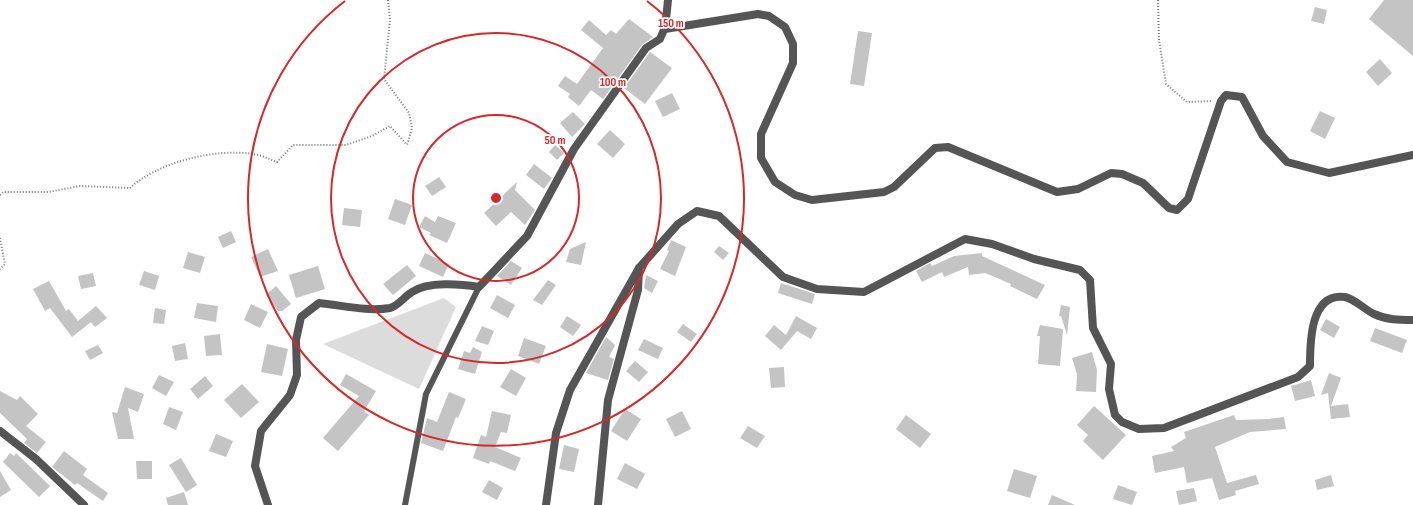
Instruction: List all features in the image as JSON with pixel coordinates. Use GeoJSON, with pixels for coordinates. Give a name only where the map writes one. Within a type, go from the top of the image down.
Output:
{"type":"FeatureCollection","features":[{"type":"Feature","properties":{"kind":"street"},"geometry":{"type":"LineString","coordinates":[[665,29],[668,0]]}},
{"type":"Feature","properties":{"kind":"street"},"geometry":{"type":"LineString","coordinates":[[268,505],[255,466],[261,431],[290,395],[297,375],[296,340],[301,317],[319,303],[379,309],[392,308],[414,291],[432,286],[456,284],[479,287],[527,236],[574,149],[593,119],[646,48],[660,39],[665,29],[674,0]]}},
{"type":"Feature","properties":{"kind":"street"},"geometry":{"type":"LineString","coordinates":[[665,29],[758,14],[769,16],[785,27],[793,44],[793,63],[761,134],[760,158],[775,182],[795,195],[812,200],[884,192],[894,188],[935,148],[948,147],[1057,192],[1078,190],[1111,173],[1122,174],[1143,183],[1169,208],[1177,210],[1188,199],[1222,101],[1226,95],[1242,97],[1263,136],[1287,162],[1328,172],[1413,155]]}},
{"type":"Feature","properties":{"kind":"street"},"geometry":{"type":"LineString","coordinates":[[546,505],[556,433],[570,390],[638,268],[678,224],[697,211],[719,216],[783,277],[816,289],[864,292],[965,239],[992,244],[1034,259],[1080,270],[1090,280],[1093,328],[1111,364],[1109,389],[1115,415],[1122,422],[1140,429],[1164,428],[1298,377],[1310,366],[1310,349],[1317,310],[1329,299],[1345,297],[1374,315],[1393,321],[1413,320]]}},
{"type":"Feature","properties":{"kind":"street"},"geometry":{"type":"LineString","coordinates":[[598,505],[608,400],[638,290],[638,268]]}},
{"type":"Feature","properties":{"kind":"street"},"geometry":{"type":"LineString","coordinates":[[0,431],[36,459],[84,505]]}},
{"type":"Feature","properties":{"kind":"lane"},"geometry":{"type":"LineString","coordinates":[[405,505],[426,394],[479,287]]}},
{"type":"Feature","properties":{"kind":"path"},"geometry":{"type":"LineString","coordinates":[[0,194],[3,192],[48,192],[80,186],[130,188],[139,180],[168,165],[212,153],[253,154],[276,162],[293,145],[346,145],[372,136],[390,126],[407,145],[412,128],[409,113],[384,79],[390,20],[388,0]]}},
{"type":"Feature","properties":{"kind":"path"},"geometry":{"type":"LineString","coordinates":[[1158,0],[1159,40],[1166,84],[1187,102],[1222,101]]}},
{"type":"Feature","properties":{"kind":"path"},"geometry":{"type":"LineString","coordinates":[[0,238],[5,264],[0,269]]}},
{"type":"Feature","properties":{"kind":"shaded area"},"geometry":{"type":"Polygon","coordinates":[[[444,298],[456,307],[419,389],[323,344],[444,298]]]}},
{"type":"Feature","properties":{"kind":"building"},"geometry":{"type":"Polygon","coordinates":[[[1384,0],[1413,0],[1413,56],[1369,19],[1384,0]]]}},
{"type":"Feature","properties":{"kind":"building"},"geometry":{"type":"Polygon","coordinates":[[[1315,7],[1327,10],[1324,24],[1311,21],[1315,7]]]}},
{"type":"Feature","properties":{"kind":"building"},"geometry":{"type":"Polygon","coordinates":[[[629,19],[653,37],[642,45],[603,99],[591,90],[579,106],[568,97],[570,94],[558,86],[565,76],[577,84],[603,48],[581,30],[589,20],[606,35],[611,30],[616,34],[629,19]]]}},
{"type":"Feature","properties":{"kind":"building"},"geometry":{"type":"Polygon","coordinates":[[[858,31],[872,33],[864,86],[850,84],[858,31]]]}},
{"type":"Feature","properties":{"kind":"building"},"geometry":{"type":"Polygon","coordinates":[[[650,52],[672,68],[645,104],[624,88],[650,52]]]}},
{"type":"Feature","properties":{"kind":"building"},"geometry":{"type":"Polygon","coordinates":[[[1380,59],[1392,73],[1378,86],[1366,72],[1380,59]]]}},
{"type":"Feature","properties":{"kind":"building"},"geometry":{"type":"Polygon","coordinates":[[[672,93],[680,109],[663,117],[655,101],[672,93]]]}},
{"type":"Feature","properties":{"kind":"building"},"geometry":{"type":"Polygon","coordinates":[[[1320,111],[1335,118],[1325,139],[1310,131],[1320,111]]]}},
{"type":"Feature","properties":{"kind":"building"},"geometry":{"type":"Polygon","coordinates":[[[573,112],[585,124],[572,137],[560,123],[573,112]]]}},
{"type":"Feature","properties":{"kind":"building"},"geometry":{"type":"Polygon","coordinates":[[[610,130],[625,144],[613,158],[597,144],[610,130]]]}},
{"type":"Feature","properties":{"kind":"building"},"geometry":{"type":"Polygon","coordinates":[[[555,145],[564,153],[557,160],[549,152],[555,145]]]}},
{"type":"Feature","properties":{"kind":"building"},"geometry":{"type":"Polygon","coordinates":[[[534,164],[552,178],[544,189],[526,175],[534,164]]]}},
{"type":"Feature","properties":{"kind":"building"},"geometry":{"type":"Polygon","coordinates":[[[439,177],[446,187],[432,196],[425,186],[439,177]]]}},
{"type":"Feature","properties":{"kind":"building"},"geometry":{"type":"Polygon","coordinates":[[[517,182],[515,190],[535,210],[525,225],[511,212],[496,226],[484,213],[517,182]]]}},
{"type":"Feature","properties":{"kind":"building"},"geometry":{"type":"Polygon","coordinates":[[[395,199],[412,205],[405,225],[388,219],[395,199]]]}},
{"type":"Feature","properties":{"kind":"building"},"geometry":{"type":"Polygon","coordinates":[[[344,208],[362,210],[360,227],[342,225],[344,208]]]}},
{"type":"Feature","properties":{"kind":"building"},"geometry":{"type":"Polygon","coordinates":[[[425,216],[435,222],[438,216],[456,223],[447,243],[429,235],[431,233],[419,227],[425,216]]]}},
{"type":"Feature","properties":{"kind":"building"},"geometry":{"type":"Polygon","coordinates":[[[231,231],[236,242],[223,248],[218,237],[231,231]]]}},
{"type":"Feature","properties":{"kind":"building"},"geometry":{"type":"Polygon","coordinates":[[[671,240],[686,247],[675,276],[660,269],[669,251],[667,250],[671,240]]]}},
{"type":"Feature","properties":{"kind":"building"},"geometry":{"type":"Polygon","coordinates":[[[586,242],[581,265],[566,262],[570,249],[586,242]]]}},
{"type":"Feature","properties":{"kind":"building"},"geometry":{"type":"Polygon","coordinates":[[[719,246],[729,253],[723,260],[714,252],[719,246]]]}},
{"type":"Feature","properties":{"kind":"building"},"geometry":{"type":"Polygon","coordinates":[[[268,249],[278,271],[260,277],[251,257],[268,249]]]}},
{"type":"Feature","properties":{"kind":"building"},"geometry":{"type":"Polygon","coordinates":[[[188,252],[205,257],[200,273],[183,268],[188,252]]]}},
{"type":"Feature","properties":{"kind":"building"},"geometry":{"type":"Polygon","coordinates":[[[425,253],[449,264],[443,277],[419,266],[425,253]]]}},
{"type":"Feature","properties":{"kind":"building"},"geometry":{"type":"Polygon","coordinates":[[[982,253],[982,256],[1045,285],[1037,299],[1010,286],[1011,284],[985,273],[969,275],[968,267],[944,277],[942,272],[922,282],[916,271],[930,263],[932,266],[954,256],[982,253]]]}},
{"type":"Feature","properties":{"kind":"building"},"geometry":{"type":"Polygon","coordinates":[[[511,261],[522,268],[511,285],[497,276],[511,261]]]}},
{"type":"Feature","properties":{"kind":"building"},"geometry":{"type":"Polygon","coordinates":[[[407,265],[416,276],[393,295],[383,284],[407,265]]]}},
{"type":"Feature","properties":{"kind":"building"},"geometry":{"type":"Polygon","coordinates":[[[318,266],[325,289],[296,298],[289,275],[318,266]]]}},
{"type":"Feature","properties":{"kind":"building"},"geometry":{"type":"Polygon","coordinates":[[[144,271],[159,276],[155,290],[139,285],[144,271]]]}},
{"type":"Feature","properties":{"kind":"building"},"geometry":{"type":"Polygon","coordinates":[[[93,273],[96,286],[81,289],[78,276],[93,273]]]}},
{"type":"Feature","properties":{"kind":"building"},"geometry":{"type":"Polygon","coordinates":[[[646,275],[658,281],[652,293],[644,288],[646,275]]]}},
{"type":"Feature","properties":{"kind":"building"},"geometry":{"type":"Polygon","coordinates":[[[548,280],[556,285],[542,305],[533,300],[548,280]]]}},
{"type":"Feature","properties":{"kind":"building"},"geometry":{"type":"Polygon","coordinates":[[[49,281],[66,311],[69,309],[78,321],[96,306],[107,318],[95,327],[91,322],[72,337],[50,308],[45,311],[33,289],[49,281]]]}},
{"type":"Feature","properties":{"kind":"building"},"geometry":{"type":"Polygon","coordinates":[[[781,283],[815,294],[812,304],[778,293],[781,283]]]}},
{"type":"Feature","properties":{"kind":"building"},"geometry":{"type":"Polygon","coordinates":[[[276,286],[291,304],[282,311],[278,311],[266,295],[276,286]]]}},
{"type":"Feature","properties":{"kind":"building"},"geometry":{"type":"Polygon","coordinates":[[[497,295],[515,305],[508,318],[490,308],[497,295]]]}},
{"type":"Feature","properties":{"kind":"building"},"geometry":{"type":"Polygon","coordinates":[[[197,303],[218,306],[216,322],[194,318],[197,303]]]}},
{"type":"Feature","properties":{"kind":"building"},"geometry":{"type":"Polygon","coordinates":[[[251,304],[268,312],[260,328],[244,320],[251,304]]]}},
{"type":"Feature","properties":{"kind":"building"},"geometry":{"type":"Polygon","coordinates":[[[1061,305],[1070,307],[1067,335],[1061,316],[1059,316],[1061,305]]]}},
{"type":"Feature","properties":{"kind":"building"},"geometry":{"type":"Polygon","coordinates":[[[155,308],[166,310],[164,324],[153,323],[155,308]]]}},
{"type":"Feature","properties":{"kind":"building"},"geometry":{"type":"Polygon","coordinates":[[[567,316],[581,325],[573,336],[560,327],[567,316]]]}},
{"type":"Feature","properties":{"kind":"building"},"geometry":{"type":"Polygon","coordinates":[[[796,316],[817,328],[811,339],[797,331],[781,350],[765,336],[774,325],[786,335],[796,316]]]}},
{"type":"Feature","properties":{"kind":"building"},"geometry":{"type":"Polygon","coordinates":[[[1326,319],[1340,327],[1334,338],[1320,330],[1326,319]]]}},
{"type":"Feature","properties":{"kind":"building"},"geometry":{"type":"Polygon","coordinates":[[[683,324],[697,334],[691,342],[677,332],[683,324]]]}},
{"type":"Feature","properties":{"kind":"building"},"geometry":{"type":"Polygon","coordinates":[[[1040,325],[1063,329],[1060,366],[1038,364],[1040,336],[1037,336],[1040,325]]]}},
{"type":"Feature","properties":{"kind":"building"},"geometry":{"type":"Polygon","coordinates":[[[482,326],[494,331],[488,345],[475,341],[482,326]]]}},
{"type":"Feature","properties":{"kind":"building"},"geometry":{"type":"Polygon","coordinates":[[[1375,328],[1407,340],[1402,353],[1370,341],[1375,328]]]}},
{"type":"Feature","properties":{"kind":"building"},"geometry":{"type":"Polygon","coordinates":[[[220,334],[222,355],[206,356],[204,336],[220,334]]]}},
{"type":"Feature","properties":{"kind":"building"},"geometry":{"type":"Polygon","coordinates":[[[606,337],[615,345],[609,357],[614,359],[608,380],[586,373],[606,337]]]}},
{"type":"Feature","properties":{"kind":"building"},"geometry":{"type":"Polygon","coordinates":[[[524,338],[546,346],[539,364],[518,356],[524,338]]]}},
{"type":"Feature","properties":{"kind":"building"},"geometry":{"type":"Polygon","coordinates":[[[644,339],[663,348],[658,359],[638,350],[644,339]]]}},
{"type":"Feature","properties":{"kind":"building"},"geometry":{"type":"Polygon","coordinates":[[[185,343],[188,359],[175,361],[172,346],[185,343]]]}},
{"type":"Feature","properties":{"kind":"building"},"geometry":{"type":"Polygon","coordinates":[[[267,344],[288,349],[282,376],[261,372],[267,344]]]}},
{"type":"Feature","properties":{"kind":"building"},"geometry":{"type":"Polygon","coordinates":[[[98,345],[103,353],[90,360],[85,351],[98,345]]]}},
{"type":"Feature","properties":{"kind":"building"},"geometry":{"type":"Polygon","coordinates":[[[473,347],[482,352],[475,374],[458,369],[464,351],[470,353],[473,347]]]}},
{"type":"Feature","properties":{"kind":"building"},"geometry":{"type":"Polygon","coordinates":[[[1092,352],[1097,370],[1096,392],[1076,391],[1077,374],[1072,358],[1092,352]]]}},
{"type":"Feature","properties":{"kind":"building"},"geometry":{"type":"Polygon","coordinates":[[[635,361],[648,372],[639,382],[626,371],[635,361]]]}},
{"type":"Feature","properties":{"kind":"building"},"geometry":{"type":"Polygon","coordinates":[[[784,367],[785,387],[771,388],[769,368],[784,367]]]}},
{"type":"Feature","properties":{"kind":"building"},"geometry":{"type":"Polygon","coordinates":[[[511,369],[526,378],[516,396],[500,387],[511,369]]]}},
{"type":"Feature","properties":{"kind":"building"},"geometry":{"type":"Polygon","coordinates":[[[1329,373],[1341,378],[1331,406],[1348,404],[1350,417],[1331,419],[1328,393],[1321,395],[1329,373]]]}},
{"type":"Feature","properties":{"kind":"building"},"geometry":{"type":"Polygon","coordinates":[[[346,374],[376,391],[364,411],[369,415],[338,451],[323,438],[359,396],[340,385],[346,374]]]}},
{"type":"Feature","properties":{"kind":"building"},"geometry":{"type":"Polygon","coordinates":[[[159,375],[174,382],[166,396],[152,388],[159,375]]]}},
{"type":"Feature","properties":{"kind":"building"},"geometry":{"type":"Polygon","coordinates":[[[205,376],[213,386],[198,399],[190,389],[205,376]]]}},
{"type":"Feature","properties":{"kind":"building"},"geometry":{"type":"Polygon","coordinates":[[[1311,380],[1315,396],[1295,401],[1291,386],[1311,380]]]}},
{"type":"Feature","properties":{"kind":"building"},"geometry":{"type":"Polygon","coordinates":[[[242,384],[259,402],[241,418],[224,400],[242,384]]]}},
{"type":"Feature","properties":{"kind":"building"},"geometry":{"type":"Polygon","coordinates":[[[125,387],[144,394],[138,412],[128,408],[134,439],[118,439],[112,412],[117,413],[125,387]]]}},
{"type":"Feature","properties":{"kind":"building"},"geometry":{"type":"Polygon","coordinates":[[[0,391],[17,400],[20,396],[38,414],[26,426],[46,442],[37,453],[24,443],[27,439],[0,413],[0,391]]]}},
{"type":"Feature","properties":{"kind":"building"},"geometry":{"type":"Polygon","coordinates":[[[449,392],[466,399],[458,418],[456,417],[443,451],[421,443],[427,418],[437,422],[449,392]]]}},
{"type":"Feature","properties":{"kind":"building"},"geometry":{"type":"Polygon","coordinates":[[[1094,406],[1126,435],[1103,460],[1083,441],[1088,435],[1077,425],[1094,406]]]}},
{"type":"Feature","properties":{"kind":"building"},"geometry":{"type":"Polygon","coordinates":[[[169,407],[183,412],[176,430],[163,424],[169,407]]]}},
{"type":"Feature","properties":{"kind":"building"},"geometry":{"type":"Polygon","coordinates":[[[625,409],[641,419],[627,441],[611,431],[625,409]]]}},
{"type":"Feature","properties":{"kind":"building"},"geometry":{"type":"Polygon","coordinates":[[[492,411],[511,415],[507,433],[501,432],[495,447],[521,458],[515,471],[490,461],[489,464],[473,458],[481,435],[486,437],[492,411]]]}},
{"type":"Feature","properties":{"kind":"building"},"geometry":{"type":"Polygon","coordinates":[[[682,411],[691,429],[675,437],[666,419],[682,411]]]}},
{"type":"Feature","properties":{"kind":"building"},"geometry":{"type":"Polygon","coordinates":[[[906,415],[931,434],[920,448],[896,429],[906,415]]]}},
{"type":"Feature","properties":{"kind":"building"},"geometry":{"type":"Polygon","coordinates":[[[1234,415],[1236,420],[1284,417],[1286,429],[1250,432],[1215,447],[1227,483],[1256,475],[1259,484],[1235,491],[1236,495],[1219,500],[1212,478],[1187,483],[1184,467],[1155,473],[1152,456],[1174,451],[1171,447],[1186,438],[1184,432],[1234,415]]]}},
{"type":"Feature","properties":{"kind":"building"},"geometry":{"type":"Polygon","coordinates":[[[748,426],[765,436],[757,448],[740,438],[748,426]]]}},
{"type":"Feature","properties":{"kind":"building"},"geometry":{"type":"Polygon","coordinates":[[[216,434],[233,441],[226,457],[209,451],[216,434]]]}},
{"type":"Feature","properties":{"kind":"building"},"geometry":{"type":"Polygon","coordinates":[[[564,445],[579,449],[574,472],[559,469],[564,445]]]}},
{"type":"Feature","properties":{"kind":"building"},"geometry":{"type":"Polygon","coordinates":[[[64,451],[87,469],[83,475],[108,493],[103,501],[77,483],[75,485],[52,467],[64,451]]]}},
{"type":"Feature","properties":{"kind":"building"},"geometry":{"type":"Polygon","coordinates":[[[10,453],[14,456],[16,453],[50,486],[39,497],[3,462],[10,453]]]}},
{"type":"Feature","properties":{"kind":"building"},"geometry":{"type":"Polygon","coordinates":[[[181,458],[197,485],[186,492],[169,465],[181,458]]]}},
{"type":"Feature","properties":{"kind":"building"},"geometry":{"type":"Polygon","coordinates":[[[136,461],[152,461],[152,479],[137,479],[136,461]]]}},
{"type":"Feature","properties":{"kind":"building"},"geometry":{"type":"Polygon","coordinates":[[[625,463],[645,474],[637,489],[617,479],[625,463]]]}},
{"type":"Feature","properties":{"kind":"building"},"geometry":{"type":"Polygon","coordinates":[[[1014,469],[1037,476],[1030,498],[1007,491],[1014,469]]]}},
{"type":"Feature","properties":{"kind":"building"},"geometry":{"type":"Polygon","coordinates":[[[0,471],[11,490],[0,497],[0,471]]]}},
{"type":"Feature","properties":{"kind":"building"},"geometry":{"type":"Polygon","coordinates":[[[1331,475],[1334,486],[1317,490],[1315,480],[1331,475]]]}},
{"type":"Feature","properties":{"kind":"building"},"geometry":{"type":"Polygon","coordinates":[[[489,480],[503,488],[497,500],[482,492],[489,480]]]}},
{"type":"Feature","properties":{"kind":"building"},"geometry":{"type":"Polygon","coordinates":[[[1118,485],[1137,492],[1132,505],[1113,499],[1118,485]]]}},
{"type":"Feature","properties":{"kind":"building"},"geometry":{"type":"Polygon","coordinates":[[[1194,488],[1197,501],[1179,505],[1176,491],[1194,488]]]}},
{"type":"Feature","properties":{"kind":"building"},"geometry":{"type":"Polygon","coordinates":[[[184,492],[188,505],[168,505],[166,498],[184,492]]]}},
{"type":"Feature","properties":{"kind":"building"},"geometry":{"type":"Polygon","coordinates":[[[1052,495],[1075,505],[1048,505],[1052,495]]]}}]}
